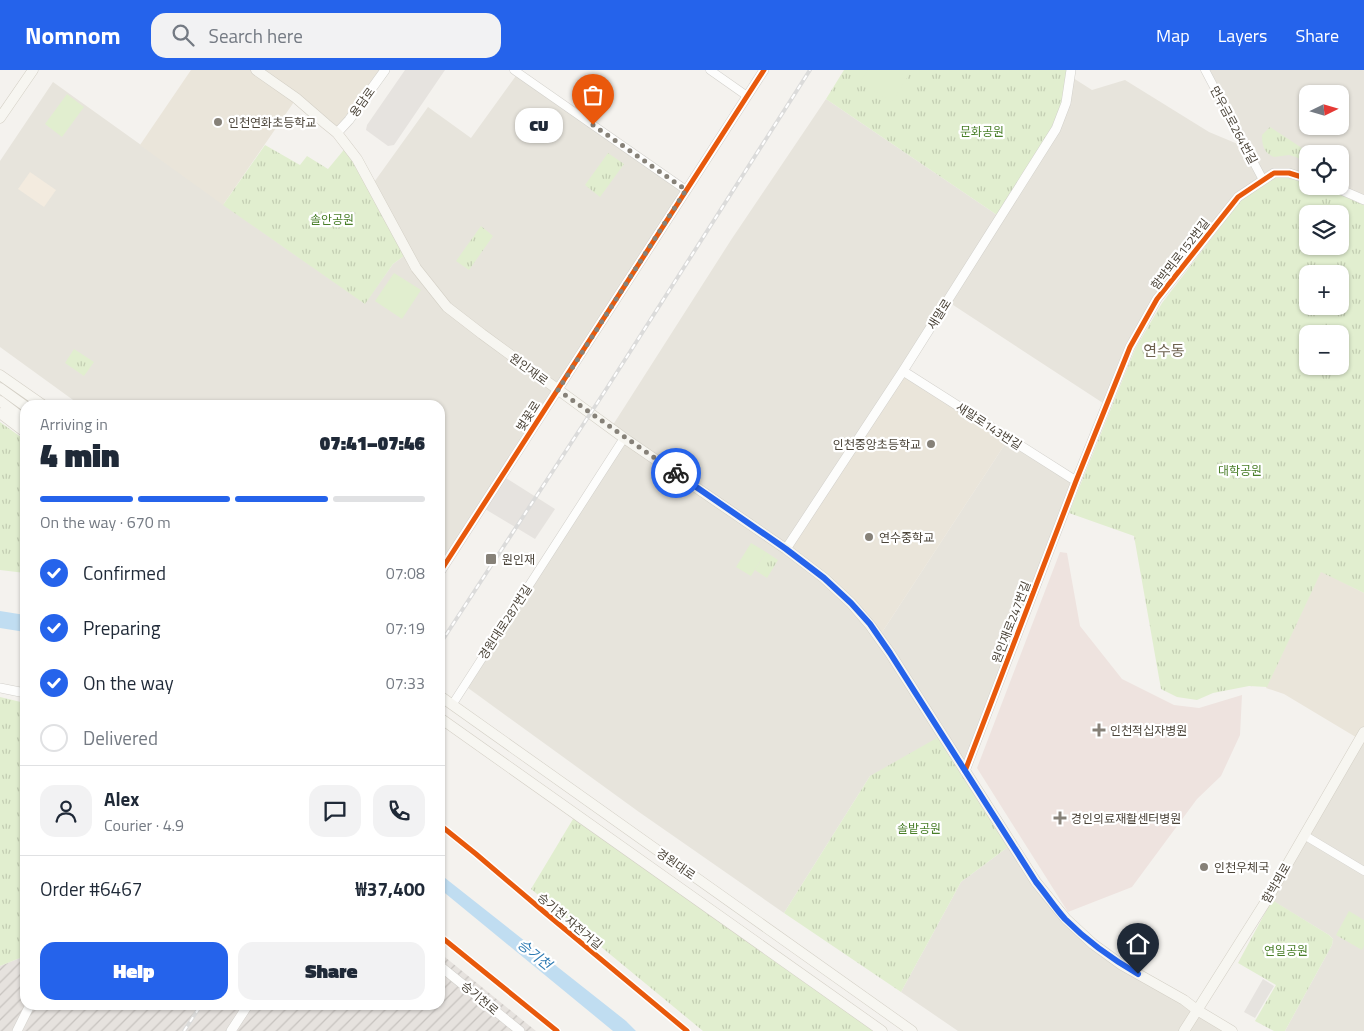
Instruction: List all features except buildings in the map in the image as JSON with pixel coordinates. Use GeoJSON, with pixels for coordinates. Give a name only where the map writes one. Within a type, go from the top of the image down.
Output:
{"type":"FeatureCollection","features":[{"type":"Feature","properties":{"kind":"main road"},"geometry":{"type":"LineString","coordinates":[[0,118],[33,70]]}},
{"type":"Feature","properties":{"kind":"main road","name":"원인재로"},"geometry":{"type":"LineString","coordinates":[[256,70],[296,98],[337,133],[357,159],[416,268],[447,307],[624,438],[786,549],[824,578],[851,603],[870,624],[890,653],[1036,882],[1066,919],[1093,944],[1122,965],[1184,1000],[1232,1031]]}},
{"type":"Feature","properties":{"kind":"main road"},"geometry":{"type":"LineString","coordinates":[[0,375],[36,400]]}},
{"type":"Feature","properties":{"kind":"main road"},"geometry":{"type":"LineString","coordinates":[[0,388],[20,402]]}},
{"type":"Feature","properties":{"kind":"main road"},"geometry":{"type":"LineString","coordinates":[[0,402],[20,416]]}},
{"type":"Feature","properties":{"kind":"main road"},"geometry":{"type":"LineString","coordinates":[[0,414],[20,428]]}},
{"type":"Feature","properties":{"kind":"main road","name":"경원대로"},"geometry":{"type":"LineString","coordinates":[[445,699],[912,1031]]}},
{"type":"Feature","properties":{"kind":"main road","name":"경원대로"},"geometry":{"type":"LineString","coordinates":[[445,722],[882,1031]]}},
{"type":"Feature","properties":{"kind":"main road","name":"함박뫼로"},"geometry":{"type":"LineString","coordinates":[[1184,1031],[1268,898],[1362,738]]}},
{"type":"Feature","properties":{"kind":"street","name":"용담로"},"geometry":{"type":"LineString","coordinates":[[337,133],[349,120],[385,70]]}},
{"type":"Feature","properties":{"kind":"street"},"geometry":{"type":"LineString","coordinates":[[514,70],[686,190]]}},
{"type":"Feature","properties":{"kind":"street"},"geometry":{"type":"LineString","coordinates":[[710,70],[747,96]]}},
{"type":"Feature","properties":{"kind":"street","name":"벚꽃로"},"geometry":{"type":"LineString","coordinates":[[445,564],[764,70]]}},
{"type":"Feature","properties":{"kind":"street","name":"새말로"},"geometry":{"type":"LineString","coordinates":[[786,549],[903,370],[1056,129],[1066,103],[1071,70]]}},
{"type":"Feature","properties":{"kind":"street","name":"먼우금로264번길"},"geometry":{"type":"LineString","coordinates":[[1205,70],[1263,180]]}},
{"type":"Feature","properties":{"kind":"street","name":"함박뫼로152번길"},"geometry":{"type":"LineString","coordinates":[[1076,481],[1130,347],[1158,299],[1238,196],[1274,173],[1288,173],[1299,176]]}},
{"type":"Feature","properties":{"kind":"street"},"geometry":{"type":"LineString","coordinates":[[1349,193],[1364,200]]}},
{"type":"Feature","properties":{"kind":"street","name":"새말로143번길"},"geometry":{"type":"LineString","coordinates":[[903,370],[1076,481]]}},
{"type":"Feature","properties":{"kind":"street","name":"경원대로287번길"},"geometry":{"type":"LineString","coordinates":[[452,704],[624,438]]}},
{"type":"Feature","properties":{"kind":"street","name":"원인재로247번길"},"geometry":{"type":"LineString","coordinates":[[965,771],[1076,481]]}},
{"type":"Feature","properties":{"kind":"street"},"geometry":{"type":"LineString","coordinates":[[0,688],[20,692]]}},
{"type":"Feature","properties":{"kind":"street"},"geometry":{"type":"LineString","coordinates":[[1304,835],[1364,870]]}},
{"type":"Feature","properties":{"kind":"street","name":"승기천로"},"geometry":{"type":"LineString","coordinates":[[445,970],[520,1031]]}},
{"type":"Feature","properties":{"kind":"street"},"geometry":{"type":"LineString","coordinates":[[18,1031],[28,1010]]}},
{"type":"Feature","properties":{"kind":"street"},"geometry":{"type":"LineString","coordinates":[[231,1031],[245,1010]]}},
{"type":"Feature","properties":{"kind":"shaded area","name":"인천연화초등학교"},"geometry":{"type":"Polygon","coordinates":[[[191,70],[385,70],[337,133],[296,99],[223,205],[140,145],[191,70]]]}},
{"type":"Feature","properties":{"kind":"shaded area"},"geometry":{"type":"Polygon","coordinates":[[[405,70],[445,70],[394,145],[388,146],[366,130],[367,125],[405,70]]]}},
{"type":"Feature","properties":{"kind":"shaded area"},"geometry":{"type":"Polygon","coordinates":[[[1205,70],[1364,70],[1364,201],[1349,192],[1349,145],[1299,145],[1299,178],[1274,173],[1238,197],[1157,299],[1106,405],[947,301],[911,357],[803,562],[879,637],[1009,438],[1076,481],[965,771],[870,776],[784,913],[639,812],[464,685],[624,438],[611,428],[731,240],[826,99],[1000,217],[1070,76],[1092,90],[1125,80],[1209,132],[1245,147],[1205,70]]]}},
{"type":"Feature","properties":{"kind":"shaded area"},"geometry":{"type":"Polygon","coordinates":[[[518,73],[686,190],[445,564],[445,400],[73,400],[0,347],[0,161],[53,82],[365,303],[393,264],[408,253],[372,185],[428,107],[471,138],[518,73]]]}},
{"type":"Feature","properties":{"kind":"shaded area"},"geometry":{"type":"Polygon","coordinates":[[[30,172],[56,190],[44,207],[18,189],[30,172]]]}},
{"type":"Feature","properties":{"kind":"shaded area"},"geometry":{"type":"Polygon","coordinates":[[[903,371],[1009,438],[879,637],[870,625],[786,549],[903,371]]]}},
{"type":"Feature","properties":{"kind":"shaded area"},"geometry":{"type":"Polygon","coordinates":[[[506,478],[555,509],[535,539],[485,509],[506,478]]]}},
{"type":"Feature","properties":{"kind":"shaded area","name":"인천적십자병원"},"geometry":{"type":"Polygon","coordinates":[[[1060,552],[1067,553],[1080,626],[1122,679],[1174,705],[1199,708],[1242,695],[1240,735],[1221,776],[1197,799],[1132,887],[1068,912],[977,768],[1060,552]]]}},
{"type":"Feature","properties":{"kind":"shaded area"},"geometry":{"type":"Polygon","coordinates":[[[1321,571],[1364,593],[1364,742],[1284,694],[1266,688],[1321,571]]]}},
{"type":"Feature","properties":{"kind":"shaded area"},"geometry":{"type":"Polygon","coordinates":[[[1359,740],[1364,742],[1364,1031],[1285,1031],[1332,945],[1333,939],[1268,898],[1359,740]]]}},
{"type":"Feature","properties":{"kind":"shaded area"},"geometry":{"type":"Polygon","coordinates":[[[1012,844],[1036,882],[1093,944],[1233,1031],[958,1031],[901,992],[961,882],[1012,844]]]}},
{"type":"Feature","properties":{"kind":"shaded area"},"geometry":{"type":"Polygon","coordinates":[[[445,957],[536,1031],[0,1031],[0,966],[20,958],[20,1010],[445,1010],[445,957]]]}},
{"type":"Feature","properties":{"kind":"shaded area"},"geometry":{"type":"Polygon","coordinates":[[[1263,979],[1274,986],[1255,1018],[1244,1012],[1263,979]]]}},
{"type":"Feature","properties":{"kind":"green space","name":"문화공원"},"geometry":{"type":"Polygon","coordinates":[[[844,70],[1071,70],[1056,129],[1000,217],[826,99],[844,70]]]}},
{"type":"Feature","properties":{"kind":"green space"},"geometry":{"type":"Polygon","coordinates":[[[868,70],[912,70],[892,102],[860,82],[868,70]]]}},
{"type":"Feature","properties":{"kind":"green space"},"geometry":{"type":"Polygon","coordinates":[[[67,94],[84,107],[62,137],[45,124],[67,94]]]}},
{"type":"Feature","properties":{"kind":"green space"},"geometry":{"type":"Polygon","coordinates":[[[1270,127],[1299,146],[1299,159],[1289,155],[1274,157],[1263,146],[1262,135],[1270,127]]]}},
{"type":"Feature","properties":{"kind":"green space","name":"솔안공원"},"geometry":{"type":"Polygon","coordinates":[[[265,145],[300,165],[307,156],[328,169],[347,146],[408,253],[393,264],[365,304],[223,205],[265,145]]]}},
{"type":"Feature","properties":{"kind":"green space"},"geometry":{"type":"Polygon","coordinates":[[[608,153],[624,164],[600,197],[585,185],[608,153]]]}},
{"type":"Feature","properties":{"kind":"green space","name":"대학공원"},"geometry":{"type":"Polygon","coordinates":[[[1289,177],[1299,180],[1299,195],[1341,195],[1364,205],[1364,593],[1321,572],[1267,687],[1249,686],[1213,693],[1197,700],[1177,697],[1161,689],[1134,536],[1069,513],[1135,349],[1162,303],[1241,200],[1275,178],[1289,177]]]}},
{"type":"Feature","properties":{"kind":"green space"},"geometry":{"type":"Polygon","coordinates":[[[481,226],[493,236],[469,270],[456,261],[481,226]]]}},
{"type":"Feature","properties":{"kind":"green space"},"geometry":{"type":"Polygon","coordinates":[[[394,273],[421,290],[402,319],[375,301],[394,273]]]}},
{"type":"Feature","properties":{"kind":"green space"},"geometry":{"type":"Polygon","coordinates":[[[74,349],[94,362],[84,376],[65,363],[74,349]]]}},
{"type":"Feature","properties":{"kind":"green space"},"geometry":{"type":"Polygon","coordinates":[[[0,422],[20,436],[20,572],[0,570],[0,422]]]}},
{"type":"Feature","properties":{"kind":"green space"},"geometry":{"type":"Polygon","coordinates":[[[751,543],[766,552],[751,576],[736,567],[751,543]]]}},
{"type":"Feature","properties":{"kind":"green space"},"geometry":{"type":"Polygon","coordinates":[[[766,552],[778,560],[767,578],[755,570],[766,552]]]}},
{"type":"Feature","properties":{"kind":"green space"},"geometry":{"type":"Polygon","coordinates":[[[0,697],[20,702],[20,958],[0,966],[0,697]]]}},
{"type":"Feature","properties":{"kind":"green space","name":"솔밭공원"},"geometry":{"type":"Polygon","coordinates":[[[942,735],[1012,844],[961,882],[901,992],[784,913],[870,776],[942,735]]]}},
{"type":"Feature","properties":{"kind":"green space"},"geometry":{"type":"Polygon","coordinates":[[[576,814],[882,1031],[703,1031],[531,889],[576,814]]]}},
{"type":"Feature","properties":{"kind":"green space","name":"연일공원"},"geometry":{"type":"Polygon","coordinates":[[[1272,900],[1333,939],[1332,945],[1285,1031],[1274,1031],[1255,1021],[1276,985],[1238,963],[1272,900]]]}},
{"type":"Feature","properties":{"kind":"green space"},"geometry":{"type":"Polygon","coordinates":[[[1349,911],[1364,920],[1364,946],[1362,950],[1336,935],[1349,911]]]}},
{"type":"Feature","properties":{"kind":"water"},"geometry":{"type":"Polygon","coordinates":[[[0,611],[20,614],[20,631],[0,628],[0,611]]]}},
{"type":"Feature","properties":{"kind":"water","name":"승기천"},"geometry":{"type":"Polygon","coordinates":[[[445,878],[626,1021],[636,1031],[613,1031],[445,893],[445,878]]]}},
{"type":"Feature","properties":{"kind":"railway"},"geometry":{"type":"LineString","coordinates":[[445,636],[605,391],[810,70]]}},
{"type":"Feature","properties":{"kind":"railway"},"geometry":{"type":"LineString","coordinates":[[184,1031],[198,1010]]}},
{"type":"Feature","properties":{"kind":"cycle path"},"geometry":{"type":"LineString","coordinates":[[445,564],[764,70]]}},
{"type":"Feature","properties":{"kind":"cycle path"},"geometry":{"type":"LineString","coordinates":[[965,771],[1076,481],[1130,347],[1157,299],[1238,197],[1274,173],[1289,173],[1299,176]]}},
{"type":"Feature","properties":{"kind":"cycle path","name":"승기천 자전거길"},"geometry":{"type":"LineString","coordinates":[[445,829],[687,1031]]}},
{"type":"Feature","properties":{"kind":"cycle path"},"geometry":{"type":"LineString","coordinates":[[445,940],[557,1031]]}},
{"type":"Feature","properties":{"kind":"way so far"},"geometry":{"type":"LineString","coordinates":[[593,125],[686,190],[558,390],[676,473]]}},
{"type":"Feature","properties":{"kind":"place","name":"인천연화초등학교"},"geometry":{"type":"Point","coordinates":[218,122]}},
{"type":"Feature","properties":{"kind":"place","name":"CU"},"geometry":{"type":"Point","coordinates":[593,125]}},
{"type":"Feature","properties":{"kind":"place","name":"인천중앙초등학교"},"geometry":{"type":"Point","coordinates":[931,444]}},
{"type":"Feature","properties":{"kind":"place","name":"연수중학교"},"geometry":{"type":"Point","coordinates":[869,537]}},
{"type":"Feature","properties":{"kind":"place","name":"원인재"},"geometry":{"type":"Point","coordinates":[491,559]}},
{"type":"Feature","properties":{"kind":"place","name":"인천적십자병원"},"geometry":{"type":"Point","coordinates":[1099,730]}},
{"type":"Feature","properties":{"kind":"place","name":"경인의료재활센터병원"},"geometry":{"type":"Point","coordinates":[1060,818]}},
{"type":"Feature","properties":{"kind":"place","name":"인천우체국"},"geometry":{"type":"Point","coordinates":[1204,867]}},
{"type":"Feature","properties":{"kind":"district","name":"연수동"},"geometry":{"type":"Point","coordinates":[1164,350]}},
{"type":"Feature","properties":{"kind":"route"},"geometry":{"type":"LineString","coordinates":[[676,473],[786,549],[824,578],[851,603],[870,624],[890,653],[1036,882],[1066,919],[1093,944],[1138,974]]}}]}
